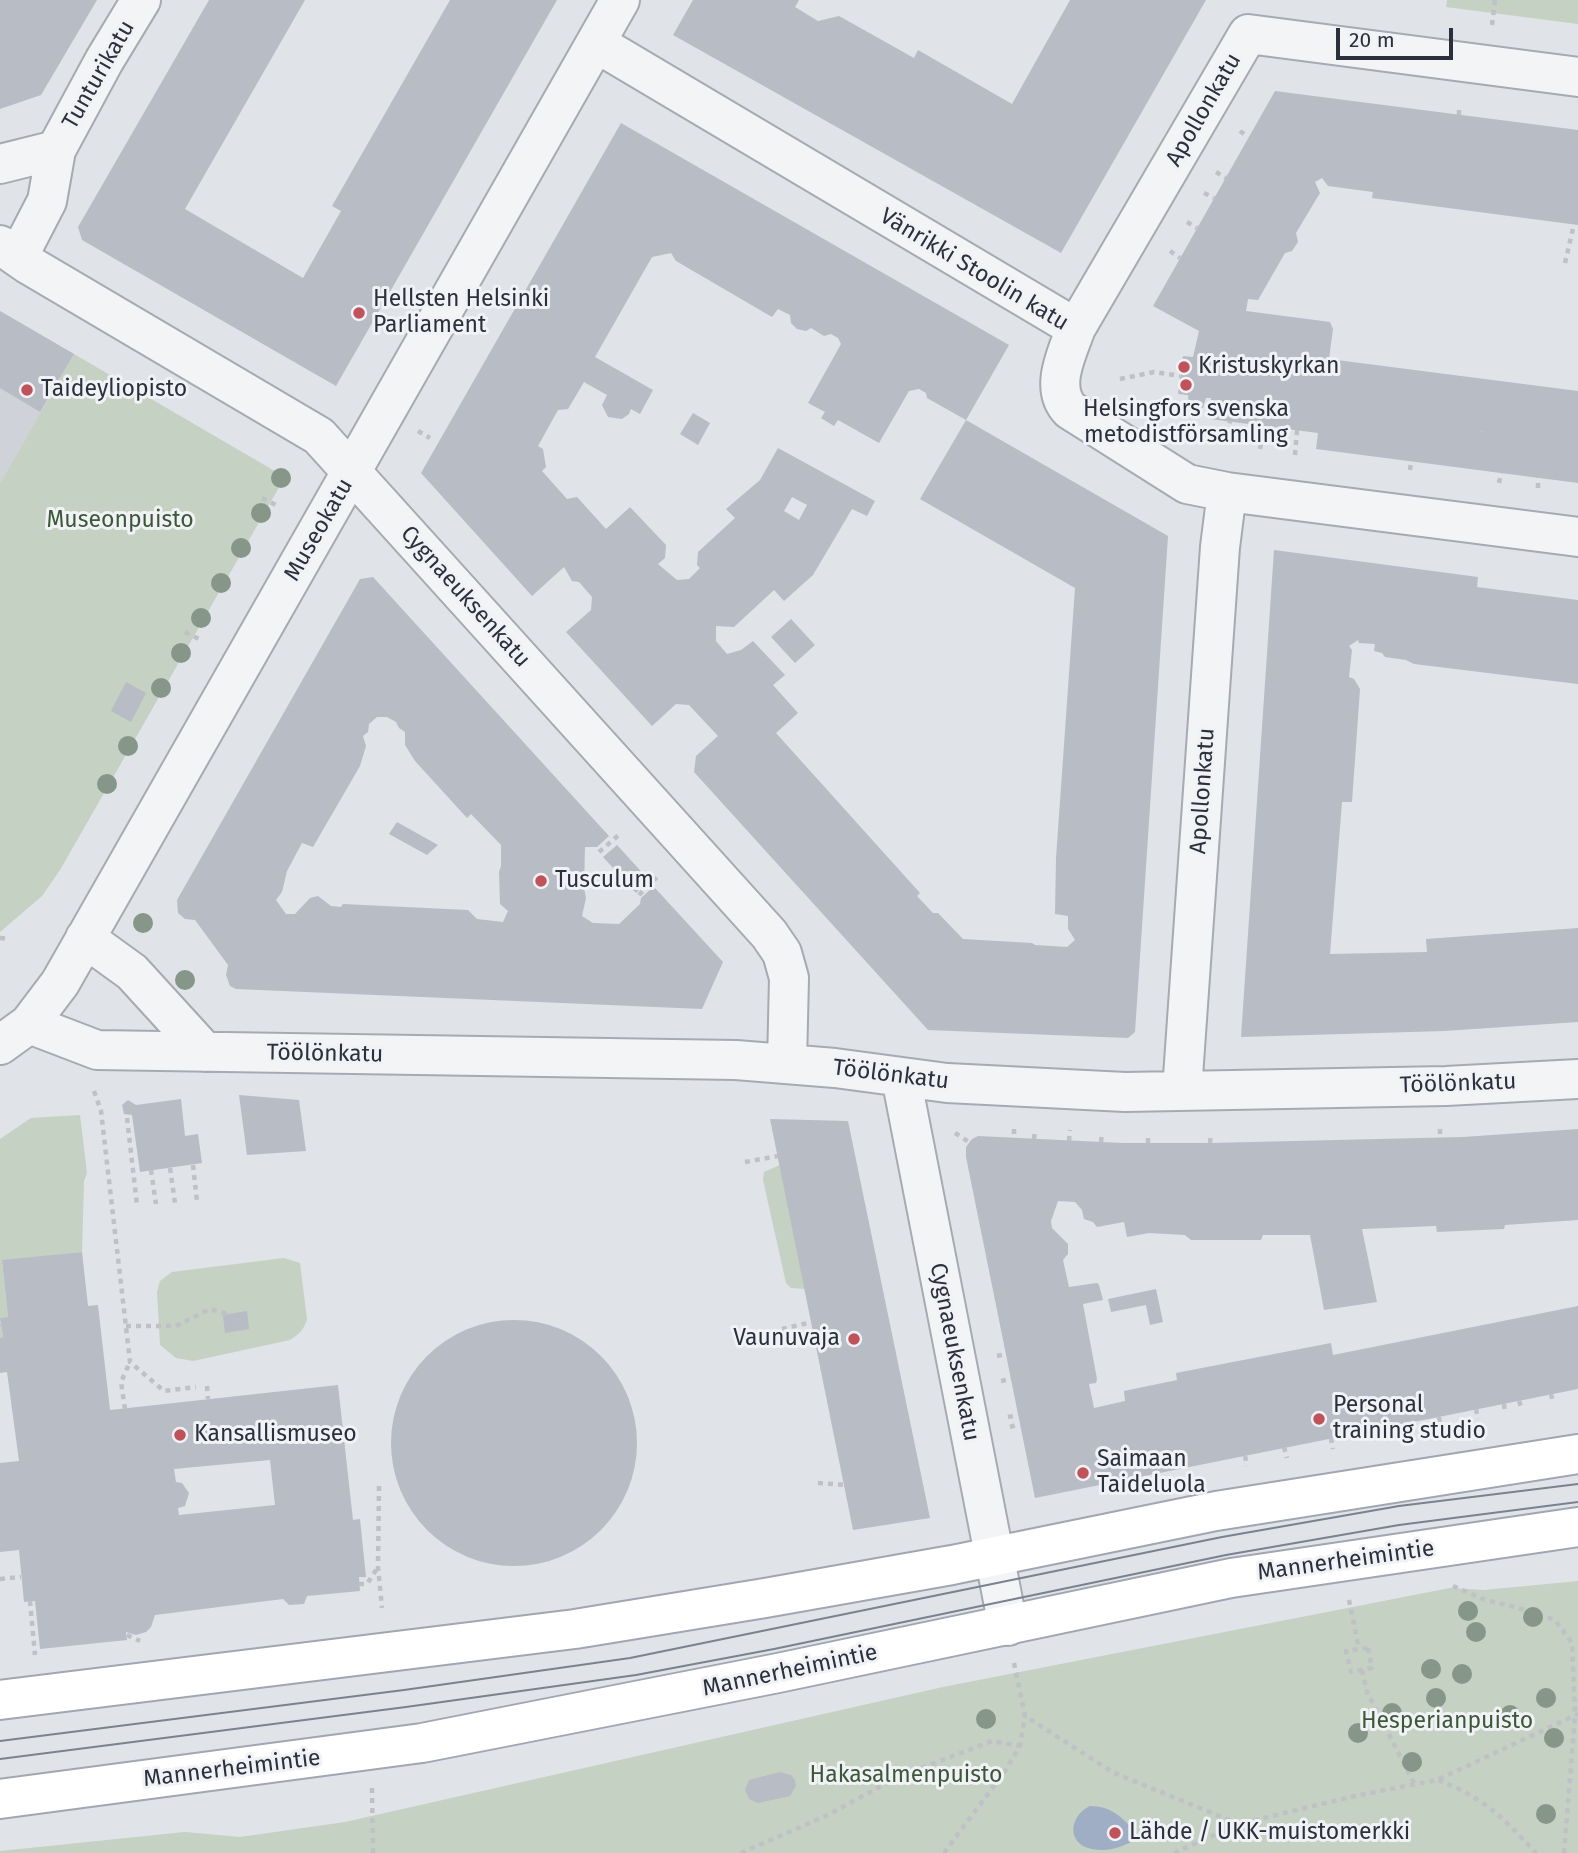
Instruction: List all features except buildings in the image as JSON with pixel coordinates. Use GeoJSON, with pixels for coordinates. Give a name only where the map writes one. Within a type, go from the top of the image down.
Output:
{"type":"FeatureCollection","features":[{"type":"Feature","properties":{"kind":"main road"},"geometry":{"type":"LineString","coordinates":[[0,1700],[575,1629],[995,1556],[1216,1511],[1578,1454]]}},
{"type":"Feature","properties":{"kind":"main road","name":"Mannerheimintie"},"geometry":{"type":"LineString","coordinates":[[0,1799],[422,1743],[1008,1626],[1231,1578],[1578,1527]]}},
{"type":"Feature","properties":{"kind":"street","name":"Tunturikatu"},"geometry":{"type":"LineString","coordinates":[[9,251],[47,201],[56,150],[141,0]]}},
{"type":"Feature","properties":{"kind":"street","name":"Museokatu"},"geometry":{"type":"LineString","coordinates":[[14,1035],[60,983],[620,0]]}},
{"type":"Feature","properties":{"kind":"street","name":"Apollonkatu"},"geometry":{"type":"LineString","coordinates":[[1076,328],[1248,34],[1578,77]]}},
{"type":"Feature","properties":{"kind":"street","name":"Vänrikki Stoolin katu"},"geometry":{"type":"LineString","coordinates":[[596,43],[1076,328],[1060,380],[1063,402],[1070,410],[1187,484],[1227,492],[1578,537]]}},
{"type":"Feature","properties":{"kind":"street","name":"Tunturikatu"},"geometry":{"type":"LineString","coordinates":[[0,164],[56,150]]}},
{"type":"Feature","properties":{"kind":"street","name":"Cygnaeuksenkatu"},"geometry":{"type":"LineString","coordinates":[[9,251],[319,436],[769,934],[782,953],[789,978],[787,1064]]}},
{"type":"Feature","properties":{"kind":"street","name":"Apollonkatu"},"geometry":{"type":"LineString","coordinates":[[1182,1091],[1221,535],[1227,492]]}},
{"type":"Feature","properties":{"kind":"street"},"geometry":{"type":"LineString","coordinates":[[85,938],[132,972],[205,1052]]}},
{"type":"Feature","properties":{"kind":"street","name":"Töölönkatu"},"geometry":{"type":"LineString","coordinates":[[14,1035],[97,1050],[736,1060],[974,1084],[1125,1091],[1446,1086],[1578,1079]]}},
{"type":"Feature","properties":{"kind":"street","name":"Cygnaeuksenkatu"},"geometry":{"type":"LineString","coordinates":[[901,1077],[1008,1626]]}},
{"type":"Feature","properties":{"kind":"path"},"geometry":{"type":"LineString","coordinates":[[1492,25],[1496,0]]}},
{"type":"Feature","properties":{"kind":"path"},"geometry":{"type":"LineString","coordinates":[[1459,105],[1459,115]]}},
{"type":"Feature","properties":{"kind":"path"},"geometry":{"type":"LineString","coordinates":[[1240,131],[1248,137]]}},
{"type":"Feature","properties":{"kind":"path"},"geometry":{"type":"LineString","coordinates":[[1216,172],[1226,178]]}},
{"type":"Feature","properties":{"kind":"path"},"geometry":{"type":"LineString","coordinates":[[1204,193],[1214,198]]}},
{"type":"Feature","properties":{"kind":"path"},"geometry":{"type":"LineString","coordinates":[[1187,222],[1198,228]]}},
{"type":"Feature","properties":{"kind":"path"},"geometry":{"type":"LineString","coordinates":[[1565,263],[1574,224]]}},
{"type":"Feature","properties":{"kind":"path"},"geometry":{"type":"LineString","coordinates":[[1170,251],[1181,258]]}},
{"type":"Feature","properties":{"kind":"path"},"geometry":{"type":"LineString","coordinates":[[1120,379],[1154,372],[1180,376]]}},
{"type":"Feature","properties":{"kind":"path"},"geometry":{"type":"LineString","coordinates":[[1226,443],[1230,421]]}},
{"type":"Feature","properties":{"kind":"path"},"geometry":{"type":"LineString","coordinates":[[1260,449],[1264,426]]}},
{"type":"Feature","properties":{"kind":"path"},"geometry":{"type":"LineString","coordinates":[[1295,455],[1297,430]]}},
{"type":"Feature","properties":{"kind":"path"},"geometry":{"type":"LineString","coordinates":[[1410,470],[1411,461]]}},
{"type":"Feature","properties":{"kind":"path"},"geometry":{"type":"LineString","coordinates":[[1499,482],[1501,473]]}},
{"type":"Feature","properties":{"kind":"path"},"geometry":{"type":"LineString","coordinates":[[1538,477],[1538,488]]}},
{"type":"Feature","properties":{"kind":"path"},"geometry":{"type":"LineString","coordinates":[[262,498],[280,507]]}},
{"type":"Feature","properties":{"kind":"path"},"geometry":{"type":"LineString","coordinates":[[185,632],[203,642]]}},
{"type":"Feature","properties":{"kind":"path"},"geometry":{"type":"LineString","coordinates":[[600,852],[620,834]]}},
{"type":"Feature","properties":{"kind":"path"},"geometry":{"type":"LineString","coordinates":[[639,895],[658,876]]}},
{"type":"Feature","properties":{"kind":"path"},"geometry":{"type":"LineString","coordinates":[[0,938],[10,939]]}},
{"type":"Feature","properties":{"kind":"path"},"geometry":{"type":"LineString","coordinates":[[94,1091],[101,1111],[130,1362],[121,1382],[125,1409]]}},
{"type":"Feature","properties":{"kind":"path"},"geometry":{"type":"LineString","coordinates":[[129,1117],[137,1205]]}},
{"type":"Feature","properties":{"kind":"path"},"geometry":{"type":"LineString","coordinates":[[1014,1129],[1014,1138]]}},
{"type":"Feature","properties":{"kind":"path"},"geometry":{"type":"LineString","coordinates":[[1440,1129],[1440,1137]]}},
{"type":"Feature","properties":{"kind":"path"},"geometry":{"type":"LineString","coordinates":[[1034,1139],[1035,1130]]}},
{"type":"Feature","properties":{"kind":"path"},"geometry":{"type":"LineString","coordinates":[[1069,1141],[1070,1130]]}},
{"type":"Feature","properties":{"kind":"path"},"geometry":{"type":"LineString","coordinates":[[1101,1142],[1102,1132]]}},
{"type":"Feature","properties":{"kind":"path"},"geometry":{"type":"LineString","coordinates":[[955,1133],[970,1142]]}},
{"type":"Feature","properties":{"kind":"path"},"geometry":{"type":"LineString","coordinates":[[1148,1133],[1148,1143]]}},
{"type":"Feature","properties":{"kind":"path"},"geometry":{"type":"LineString","coordinates":[[1210,1143],[1211,1133]]}},
{"type":"Feature","properties":{"kind":"path"},"geometry":{"type":"LineString","coordinates":[[745,1161],[778,1156]]}},
{"type":"Feature","properties":{"kind":"path"},"geometry":{"type":"LineString","coordinates":[[193,1165],[197,1202]]}},
{"type":"Feature","properties":{"kind":"path"},"geometry":{"type":"LineString","coordinates":[[170,1168],[175,1203]]}},
{"type":"Feature","properties":{"kind":"path"},"geometry":{"type":"LineString","coordinates":[[152,1170],[156,1204]]}},
{"type":"Feature","properties":{"kind":"path"},"geometry":{"type":"LineString","coordinates":[[126,1326],[177,1326],[210,1309],[228,1314]]}},
{"type":"Feature","properties":{"kind":"path"},"geometry":{"type":"LineString","coordinates":[[782,1329],[812,1322]]}},
{"type":"Feature","properties":{"kind":"path"},"geometry":{"type":"LineString","coordinates":[[997,1356],[1006,1354]]}},
{"type":"Feature","properties":{"kind":"path"},"geometry":{"type":"LineString","coordinates":[[130,1362],[164,1391],[195,1387]]}},
{"type":"Feature","properties":{"kind":"path"},"geometry":{"type":"LineString","coordinates":[[1001,1381],[1011,1379]]}},
{"type":"Feature","properties":{"kind":"path"},"geometry":{"type":"LineString","coordinates":[[207,1385],[208,1399]]}},
{"type":"Feature","properties":{"kind":"path"},"geometry":{"type":"LineString","coordinates":[[1551,1395],[1553,1403]]}},
{"type":"Feature","properties":{"kind":"path"},"geometry":{"type":"LineString","coordinates":[[1519,1401],[1522,1410]]}},
{"type":"Feature","properties":{"kind":"path"},"geometry":{"type":"LineString","coordinates":[[1504,1404],[1505,1413]]}},
{"type":"Feature","properties":{"kind":"path"},"geometry":{"type":"LineString","coordinates":[[1476,1409],[1478,1419]]}},
{"type":"Feature","properties":{"kind":"path"},"geometry":{"type":"LineString","coordinates":[[1008,1417],[1018,1415]]}},
{"type":"Feature","properties":{"kind":"path"},"geometry":{"type":"LineString","coordinates":[[1439,1417],[1440,1426]]}},
{"type":"Feature","properties":{"kind":"path"},"geometry":{"type":"LineString","coordinates":[[1010,1427],[1020,1424]]}},
{"type":"Feature","properties":{"kind":"path"},"geometry":{"type":"LineString","coordinates":[[1387,1427],[1388,1437]]}},
{"type":"Feature","properties":{"kind":"path"},"geometry":{"type":"LineString","coordinates":[[1331,1438],[1333,1449]]}},
{"type":"Feature","properties":{"kind":"path"},"geometry":{"type":"LineString","coordinates":[[1284,1447],[1287,1458]]}},
{"type":"Feature","properties":{"kind":"path"},"geometry":{"type":"LineString","coordinates":[[1245,1455],[1247,1466]]}},
{"type":"Feature","properties":{"kind":"path"},"geometry":{"type":"LineString","coordinates":[[818,1483],[845,1485]]}},
{"type":"Feature","properties":{"kind":"path"},"geometry":{"type":"LineString","coordinates":[[379,1486],[378,1567],[382,1608]]}},
{"type":"Feature","properties":{"kind":"path"},"geometry":{"type":"LineString","coordinates":[[359,1584],[367,1584],[378,1567]]}},
{"type":"Feature","properties":{"kind":"path"},"geometry":{"type":"LineString","coordinates":[[0,1579],[22,1577]]}},
{"type":"Feature","properties":{"kind":"path"},"geometry":{"type":"LineString","coordinates":[[1446,1580],[1453,1586],[1485,1600],[1555,1620],[1572,1643],[1577,1713],[1564,1853]]}},
{"type":"Feature","properties":{"kind":"path"},"geometry":{"type":"LineString","coordinates":[[1349,1599],[1359,1649]]}},
{"type":"Feature","properties":{"kind":"path"},"geometry":{"type":"LineString","coordinates":[[30,1601],[35,1655]]}},
{"type":"Feature","properties":{"kind":"path"},"geometry":{"type":"LineString","coordinates":[[127,1635],[140,1641]]}},
{"type":"Feature","properties":{"kind":"path"},"geometry":{"type":"LineString","coordinates":[[1368,1648],[1372,1668],[1362,1670],[1351,1672],[1346,1651],[1368,1648]]}},
{"type":"Feature","properties":{"kind":"path"},"geometry":{"type":"LineString","coordinates":[[944,1853],[1006,1771],[1020,1745],[1025,1716],[1015,1664]]}},
{"type":"Feature","properties":{"kind":"path"},"geometry":{"type":"LineString","coordinates":[[1362,1670],[1367,1692],[1415,1785]]}},
{"type":"Feature","properties":{"kind":"path"},"geometry":{"type":"LineString","coordinates":[[1174,1853],[1240,1824],[1355,1796],[1437,1780],[1577,1713]]}},
{"type":"Feature","properties":{"kind":"path"},"geometry":{"type":"LineString","coordinates":[[1025,1716],[1114,1773],[1240,1824]]}},
{"type":"Feature","properties":{"kind":"path"},"geometry":{"type":"LineString","coordinates":[[741,1853],[756,1849],[828,1815],[910,1772],[992,1741],[1020,1745]]}},
{"type":"Feature","properties":{"kind":"path"},"geometry":{"type":"LineString","coordinates":[[1437,1780],[1468,1792],[1497,1812],[1536,1853]]}},
{"type":"Feature","properties":{"kind":"path"},"geometry":{"type":"LineString","coordinates":[[372,1788],[373,1853]]}},
{"type":"Feature","properties":{"kind":"shaded area","name":"Taideyliopisto"},"geometry":{"type":"Polygon","coordinates":[[[0,311],[74,354],[0,483],[0,311]]]}},
{"type":"Feature","properties":{"kind":"green space"},"geometry":{"type":"Polygon","coordinates":[[[1447,0],[1578,0],[1578,24],[1446,7],[1447,0]]]}},
{"type":"Feature","properties":{"kind":"green space","name":"Museonpuisto"},"geometry":{"type":"Polygon","coordinates":[[[74,354],[285,477],[60,870],[42,896],[0,932],[0,483],[74,354]]]}},
{"type":"Feature","properties":{"kind":"green space"},"geometry":{"type":"Polygon","coordinates":[[[80,1115],[87,1173],[84,1181],[82,1252],[2,1261],[8,1317],[0,1318],[0,1139],[31,1118],[80,1115]]]}},
{"type":"Feature","properties":{"kind":"green space"},"geometry":{"type":"Polygon","coordinates":[[[780,1165],[805,1289],[791,1288],[786,1283],[763,1180],[764,1172],[780,1165]]]}},
{"type":"Feature","properties":{"kind":"green space"},"geometry":{"type":"Polygon","coordinates":[[[284,1258],[300,1263],[307,1319],[299,1334],[290,1340],[193,1361],[176,1358],[160,1345],[157,1292],[160,1281],[172,1272],[284,1258]]]}},
{"type":"Feature","properties":{"kind":"green space","name":"Hesperianpuisto"},"geometry":{"type":"Polygon","coordinates":[[[1578,1581],[1578,1853],[0,1853],[185,1832],[240,1837],[345,1822],[943,1687],[1450,1588],[1484,1590],[1578,1581]]]}},
{"type":"Feature","properties":{"kind":"water"},"geometry":{"type":"Polygon","coordinates":[[[1090,1806],[1113,1812],[1140,1838],[1111,1849],[1099,1850],[1084,1846],[1074,1836],[1073,1829],[1078,1816],[1090,1806]]]}},
{"type":"Feature","properties":{"kind":"tram line"},"geometry":{"type":"LineString","coordinates":[[0,1741],[404,1690],[630,1658],[1222,1537],[1399,1506],[1578,1484]]}},
{"type":"Feature","properties":{"kind":"tram line"},"geometry":{"type":"LineString","coordinates":[[0,1759],[636,1675],[1226,1555],[1399,1525],[1578,1502]]}},
{"type":"Feature","properties":{"kind":"place","name":"Hellsten Helsinki Parliament"},"geometry":{"type":"Point","coordinates":[359,313]}},
{"type":"Feature","properties":{"kind":"place","name":"Kristuskyrkan"},"geometry":{"type":"Point","coordinates":[1184,367]}},
{"type":"Feature","properties":{"kind":"place","name":"Helsingfors svenska metodistförsamling"},"geometry":{"type":"Point","coordinates":[1186,385]}},
{"type":"Feature","properties":{"kind":"place","name":"Taideyliopisto"},"geometry":{"type":"Point","coordinates":[27,390]}},
{"type":"Feature","properties":{"kind":"place","name":"Tusculum"},"geometry":{"type":"Point","coordinates":[541,881]}},
{"type":"Feature","properties":{"kind":"place","name":"Vaunuvaja"},"geometry":{"type":"Point","coordinates":[854,1339]}},
{"type":"Feature","properties":{"kind":"place","name":"Personal training studio"},"geometry":{"type":"Point","coordinates":[1319,1419]}},
{"type":"Feature","properties":{"kind":"place","name":"Kansallismuseo"},"geometry":{"type":"Point","coordinates":[180,1435]}},
{"type":"Feature","properties":{"kind":"place","name":"Saimaan Taideluola"},"geometry":{"type":"Point","coordinates":[1083,1473]}},
{"type":"Feature","properties":{"kind":"place","name":"Lähde / UKK-muistomerkki"},"geometry":{"type":"Point","coordinates":[1115,1833]}},
{"type":"Feature","properties":{"kind":"park label","name":"Hakasalmenpuisto"},"geometry":{"type":"Point","coordinates":[906,1776]}}]}
